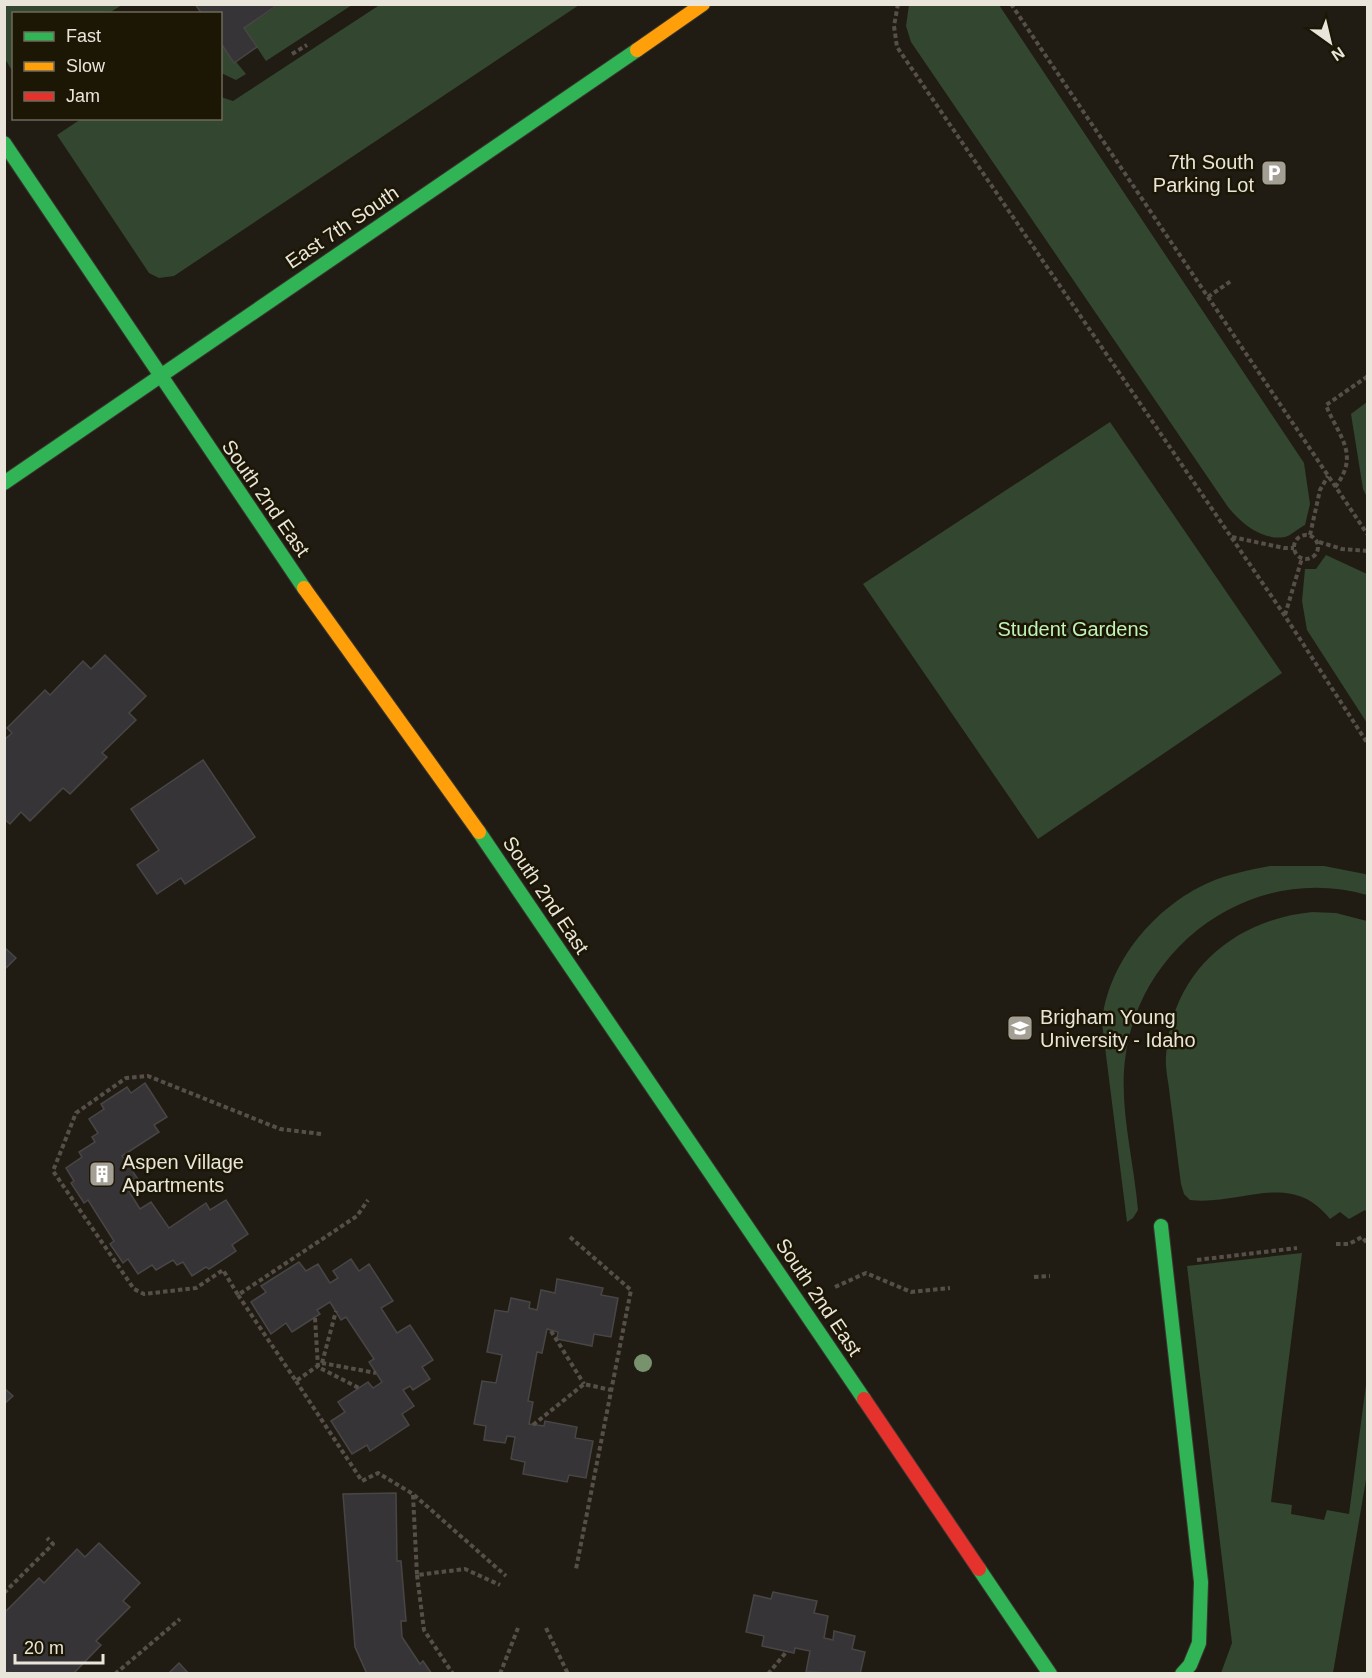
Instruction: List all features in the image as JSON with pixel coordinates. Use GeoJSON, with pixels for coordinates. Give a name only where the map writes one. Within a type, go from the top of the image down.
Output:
{"type":"FeatureCollection","features":[{"type":"Feature","properties":{"kind":"main road","name":"East 7th South"},"geometry":{"type":"LineString","coordinates":[[4,483],[703,4]]}},
{"type":"Feature","properties":{"kind":"main road","name":"South 2nd East"},"geometry":{"type":"LineString","coordinates":[[4,143],[158,376],[343,645],[502,864],[1050,1674]]}},
{"type":"Feature","properties":{"kind":"main road"},"geometry":{"type":"LineString","coordinates":[[1161,1226],[1201,1581],[1201,1641],[1189,1668],[1182,1674]]}},
{"type":"Feature","properties":{"kind":"path"},"geometry":{"type":"LineString","coordinates":[[898,4],[894,26],[897,47],[1285,616],[1368,744]]}},
{"type":"Feature","properties":{"kind":"path"},"geometry":{"type":"LineString","coordinates":[[1011,4],[1368,535]]}},
{"type":"Feature","properties":{"kind":"path"},"geometry":{"type":"LineString","coordinates":[[292,54],[307,45]]}},
{"type":"Feature","properties":{"kind":"path"},"geometry":{"type":"LineString","coordinates":[[1208,297],[1232,282]]}},
{"type":"Feature","properties":{"kind":"path"},"geometry":{"type":"LineString","coordinates":[[1335,487],[1346,473],[1347,449],[1342,433],[1326,405],[1368,376]]}},
{"type":"Feature","properties":{"kind":"path"},"geometry":{"type":"LineString","coordinates":[[1310,535],[1320,490],[1328,476]]}},
{"type":"Feature","properties":{"kind":"path"},"geometry":{"type":"LineString","coordinates":[[1294,548],[1301,536],[1310,535],[1319,542],[1342,549],[1368,551]]}},
{"type":"Feature","properties":{"kind":"path"},"geometry":{"type":"LineString","coordinates":[[1231,537],[1294,548]]}},
{"type":"Feature","properties":{"kind":"path"},"geometry":{"type":"LineString","coordinates":[[1302,558],[1311,558],[1315,555],[1319,542]]}},
{"type":"Feature","properties":{"kind":"path"},"geometry":{"type":"LineString","coordinates":[[1294,548],[1302,558]]}},
{"type":"Feature","properties":{"kind":"path"},"geometry":{"type":"LineString","coordinates":[[1285,616],[1302,558]]}},
{"type":"Feature","properties":{"kind":"path"},"geometry":{"type":"LineString","coordinates":[[321,1134],[280,1129],[148,1076],[126,1078],[76,1113],[53,1171],[134,1289],[144,1294],[196,1288],[223,1270],[362,1480],[378,1473],[413,1494],[506,1576]]}},
{"type":"Feature","properties":{"kind":"path"},"geometry":{"type":"LineString","coordinates":[[238,1295],[357,1216],[368,1200]]}},
{"type":"Feature","properties":{"kind":"path"},"geometry":{"type":"LineString","coordinates":[[570,1237],[631,1290],[576,1569]]}},
{"type":"Feature","properties":{"kind":"path"},"geometry":{"type":"LineString","coordinates":[[1336,1244],[1349,1244],[1362,1237],[1368,1244]]}},
{"type":"Feature","properties":{"kind":"path"},"geometry":{"type":"LineString","coordinates":[[1190,1260],[1297,1248]]}},
{"type":"Feature","properties":{"kind":"path"},"geometry":{"type":"LineString","coordinates":[[835,1287],[866,1273],[911,1292],[950,1288]]}},
{"type":"Feature","properties":{"kind":"path"},"geometry":{"type":"LineString","coordinates":[[1034,1277],[1050,1275]]}},
{"type":"Feature","properties":{"kind":"path"},"geometry":{"type":"LineString","coordinates":[[296,1381],[322,1363],[336,1311]]}},
{"type":"Feature","properties":{"kind":"path"},"geometry":{"type":"LineString","coordinates":[[315,1318],[318,1367]]}},
{"type":"Feature","properties":{"kind":"path"},"geometry":{"type":"LineString","coordinates":[[551,1331],[584,1384],[611,1390]]}},
{"type":"Feature","properties":{"kind":"path"},"geometry":{"type":"LineString","coordinates":[[322,1363],[376,1373]]}},
{"type":"Feature","properties":{"kind":"path"},"geometry":{"type":"LineString","coordinates":[[318,1367],[359,1388]]}},
{"type":"Feature","properties":{"kind":"path"},"geometry":{"type":"LineString","coordinates":[[533,1425],[584,1384]]}},
{"type":"Feature","properties":{"kind":"path"},"geometry":{"type":"LineString","coordinates":[[413,1494],[417,1575],[424,1630],[453,1674]]}},
{"type":"Feature","properties":{"kind":"path"},"geometry":{"type":"LineString","coordinates":[[4,1593],[53,1544],[46,1538]]}},
{"type":"Feature","properties":{"kind":"path"},"geometry":{"type":"LineString","coordinates":[[417,1575],[465,1569],[500,1585]]}},
{"type":"Feature","properties":{"kind":"path"},"geometry":{"type":"LineString","coordinates":[[115,1674],[180,1618]]}},
{"type":"Feature","properties":{"kind":"path"},"geometry":{"type":"LineString","coordinates":[[546,1628],[568,1674]]}},
{"type":"Feature","properties":{"kind":"path"},"geometry":{"type":"LineString","coordinates":[[500,1674],[518,1629]]}},
{"type":"Feature","properties":{"kind":"path"},"geometry":{"type":"LineString","coordinates":[[768,1674],[787,1651]]}},
{"type":"Feature","properties":{"kind":"green space"},"geometry":{"type":"Polygon","coordinates":[[[5,4],[122,5],[111,12],[12,12],[12,70],[5,59],[5,4]]]}},
{"type":"Feature","properties":{"kind":"green space"},"geometry":{"type":"Polygon","coordinates":[[[381,4],[579,5],[174,276],[159,278],[149,273],[57,135],[80,120],[222,120],[222,97],[233,101],[381,4]]]}},
{"type":"Feature","properties":{"kind":"green space"},"geometry":{"type":"Polygon","coordinates":[[[279,5],[352,5],[266,61],[244,28],[279,5]]]}},
{"type":"Feature","properties":{"kind":"green space"},"geometry":{"type":"Polygon","coordinates":[[[909,5],[999,5],[1304,463],[1310,504],[1305,525],[1285,537],[1276,538],[1253,530],[1228,507],[911,42],[906,26],[909,5]]]}},
{"type":"Feature","properties":{"kind":"green space"},"geometry":{"type":"Polygon","coordinates":[[[222,44],[246,74],[236,80],[222,73],[222,44]]]}},
{"type":"Feature","properties":{"kind":"green space"},"geometry":{"type":"Polygon","coordinates":[[[1367,402],[1367,497],[1363,489],[1351,414],[1367,402]]]}},
{"type":"Feature","properties":{"kind":"green space","name":"Student Gardens"},"geometry":{"type":"Polygon","coordinates":[[[1110,422],[1282,673],[1038,839],[863,584],[1110,422]]]}},
{"type":"Feature","properties":{"kind":"green space"},"geometry":{"type":"Polygon","coordinates":[[[1326,555],[1367,574],[1367,723],[1307,630],[1302,601],[1305,569],[1316,569],[1326,555]]]}},
{"type":"Feature","properties":{"kind":"green space"},"geometry":{"type":"Polygon","coordinates":[[[1270,866],[1324,866],[1365,874],[1367,875],[1367,895],[1325,888],[1284,891],[1245,902],[1209,922],[1178,948],[1153,981],[1135,1018],[1125,1060],[1125,1115],[1138,1210],[1127,1222],[1102,1023],[1113,980],[1123,959],[1152,922],[1188,893],[1216,880],[1270,866]]]}},
{"type":"Feature","properties":{"kind":"green space"},"geometry":{"type":"Polygon","coordinates":[[[1312,912],[1336,913],[1367,921],[1367,1213],[1365,1210],[1349,1219],[1340,1212],[1330,1219],[1315,1204],[1299,1196],[1282,1193],[1190,1200],[1184,1194],[1181,1184],[1166,1066],[1170,1027],[1180,1000],[1193,977],[1211,956],[1232,939],[1256,926],[1283,917],[1312,912]]]}},
{"type":"Feature","properties":{"kind":"green space"},"geometry":{"type":"Polygon","coordinates":[[[1302,1253],[1271,1502],[1292,1505],[1291,1514],[1324,1520],[1327,1510],[1349,1514],[1367,1377],[1367,1474],[1333,1673],[1221,1673],[1232,1643],[1187,1266],[1302,1253]]]}},
{"type":"Feature","properties":{"kind":"building"},"geometry":{"type":"Polygon","coordinates":[[[195,4],[279,4],[244,28],[257,47],[234,63],[222,45],[222,12],[201,12],[195,4]]]}},
{"type":"Feature","properties":{"kind":"building"},"geometry":{"type":"Polygon","coordinates":[[[105,655],[146,696],[129,713],[136,720],[102,753],[107,757],[70,794],[63,788],[30,821],[21,812],[10,824],[4,819],[4,740],[12,733],[7,728],[45,690],[50,695],[83,661],[91,669],[105,655]]]}},
{"type":"Feature","properties":{"kind":"building"},"geometry":{"type":"Polygon","coordinates":[[[203,760],[255,837],[185,884],[181,878],[157,894],[137,865],[159,850],[131,809],[203,760]]]}},
{"type":"Feature","properties":{"kind":"building"},"geometry":{"type":"Polygon","coordinates":[[[4,947],[16,958],[4,970],[4,947]]]}},
{"type":"Feature","properties":{"kind":"building","name":"Aspen Village Apartments"},"geometry":{"type":"Polygon","coordinates":[[[145,1083],[167,1117],[154,1125],[159,1132],[122,1156],[140,1182],[128,1190],[140,1209],[151,1202],[169,1228],[206,1203],[210,1210],[226,1200],[248,1234],[232,1245],[236,1251],[209,1269],[206,1267],[192,1276],[183,1262],[177,1265],[173,1260],[156,1270],[152,1265],[138,1274],[128,1259],[123,1263],[110,1244],[114,1241],[88,1200],[84,1203],[71,1183],[74,1181],[66,1168],[82,1157],[79,1152],[95,1142],[92,1137],[98,1133],[89,1119],[104,1109],[101,1104],[127,1087],[131,1093],[145,1083]]]}},
{"type":"Feature","properties":{"kind":"building"},"geometry":{"type":"Polygon","coordinates":[[[351,1259],[359,1271],[369,1264],[393,1301],[381,1308],[397,1333],[410,1325],[433,1360],[422,1367],[430,1379],[413,1390],[410,1386],[403,1390],[414,1406],[402,1414],[409,1425],[370,1451],[367,1445],[352,1454],[331,1421],[345,1412],[338,1402],[368,1382],[373,1388],[382,1382],[369,1362],[374,1359],[346,1317],[341,1320],[330,1302],[317,1310],[320,1314],[292,1332],[286,1323],[271,1334],[251,1302],[266,1292],[261,1286],[299,1262],[306,1271],[318,1264],[330,1283],[338,1278],[333,1271],[351,1259]]]}},
{"type":"Feature","properties":{"kind":"building"},"geometry":{"type":"Polygon","coordinates":[[[557,1279],[603,1288],[601,1295],[618,1298],[611,1337],[594,1334],[592,1346],[557,1339],[558,1332],[547,1329],[542,1353],[537,1352],[528,1401],[533,1402],[529,1424],[544,1426],[545,1421],[577,1427],[575,1438],[593,1441],[586,1478],[569,1475],[567,1482],[523,1474],[525,1462],[511,1459],[515,1437],[507,1436],[505,1443],[484,1440],[486,1426],[474,1424],[482,1381],[496,1383],[502,1355],[487,1352],[495,1310],[508,1312],[511,1298],[530,1302],[529,1308],[537,1310],[541,1290],[555,1293],[557,1279]]]}},
{"type":"Feature","properties":{"kind":"building"},"geometry":{"type":"Polygon","coordinates":[[[4,1388],[13,1396],[4,1404],[4,1388]]]}},
{"type":"Feature","properties":{"kind":"building"},"geometry":{"type":"Polygon","coordinates":[[[396,1493],[397,1561],[401,1561],[406,1621],[401,1621],[402,1637],[420,1664],[423,1661],[432,1674],[367,1674],[355,1647],[343,1494],[396,1493]]]}},
{"type":"Feature","properties":{"kind":"building"},"geometry":{"type":"Polygon","coordinates":[[[99,1543],[140,1583],[123,1601],[130,1607],[96,1641],[101,1645],[73,1674],[4,1674],[4,1613],[39,1578],[44,1583],[77,1549],[85,1557],[99,1543]]]}},
{"type":"Feature","properties":{"kind":"building"},"geometry":{"type":"Polygon","coordinates":[[[773,1592],[817,1601],[814,1613],[828,1616],[824,1638],[833,1640],[834,1631],[855,1636],[852,1649],[865,1652],[860,1674],[806,1672],[810,1651],[795,1648],[794,1653],[762,1646],[764,1636],[746,1632],[754,1595],[771,1599],[773,1592]]]}},
{"type":"Feature","properties":{"kind":"building"},"geometry":{"type":"Polygon","coordinates":[[[179,1663],[189,1674],[168,1674],[179,1663]]]}},
{"type":"Feature","properties":{"kind":"traffic: fast"},"geometry":{"type":"LineString","coordinates":[[4,483],[637,50]]}},
{"type":"Feature","properties":{"kind":"traffic: fast"},"geometry":{"type":"LineString","coordinates":[[4,143],[304,588]]}},
{"type":"Feature","properties":{"kind":"traffic: fast"},"geometry":{"type":"LineString","coordinates":[[479,832],[864,1399]]}},
{"type":"Feature","properties":{"kind":"traffic: fast"},"geometry":{"type":"LineString","coordinates":[[1161,1226],[1201,1582],[1199,1643],[1190,1665],[1182,1674]]}},
{"type":"Feature","properties":{"kind":"traffic: fast"},"geometry":{"type":"LineString","coordinates":[[979,1569],[1050,1674]]}},
{"type":"Feature","properties":{"kind":"traffic: slow"},"geometry":{"type":"LineString","coordinates":[[637,50],[703,4]]}},
{"type":"Feature","properties":{"kind":"traffic: slow"},"geometry":{"type":"LineString","coordinates":[[304,588],[479,832]]}},
{"type":"Feature","properties":{"kind":"traffic: jam"},"geometry":{"type":"LineString","coordinates":[[864,1399],[979,1569]]}},
{"type":"Feature","properties":{"kind":"place","name":"7th South Parking Lot"},"geometry":{"type":"Point","coordinates":[1274,173]}},
{"type":"Feature","properties":{"kind":"place","name":"Brigham Young University - Idaho"},"geometry":{"type":"Point","coordinates":[1020,1028]}},
{"type":"Feature","properties":{"kind":"place","name":"Aspen Village Apartments"},"geometry":{"type":"Point","coordinates":[102,1174]}}]}
